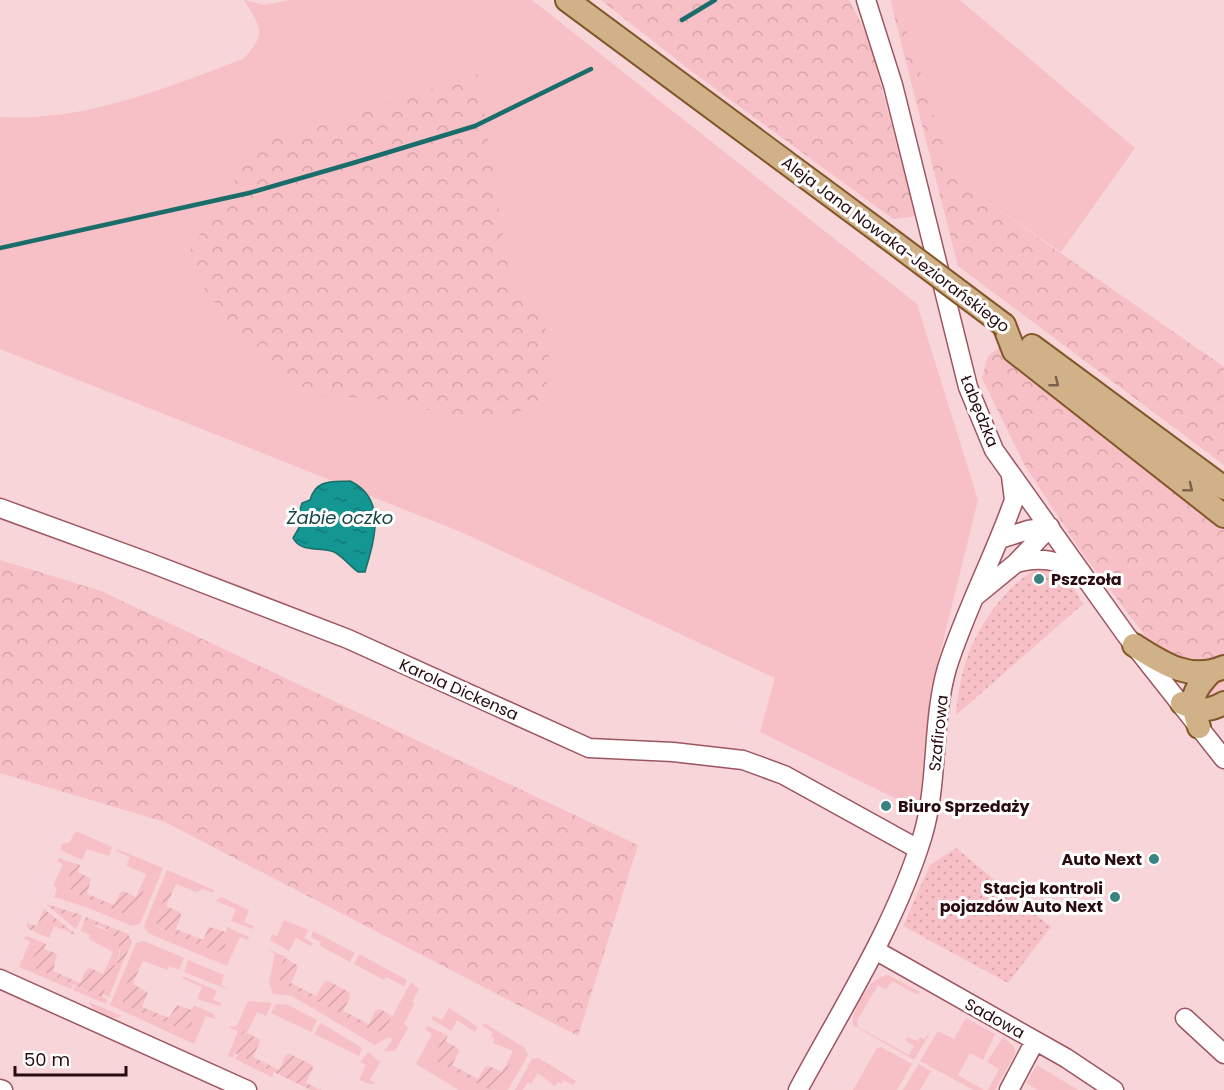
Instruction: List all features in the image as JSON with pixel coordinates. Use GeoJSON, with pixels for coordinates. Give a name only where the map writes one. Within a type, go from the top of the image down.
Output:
{"type":"FeatureCollection","features":[{"type":"Feature","properties":{"kind":"main road","name":"Aleja Jana Nowaka-Jeziorańskiego"},"geometry":{"type":"LineString","coordinates":[[567,0],[1224,488]]}},
{"type":"Feature","properties":{"kind":"main road"},"geometry":{"type":"LineString","coordinates":[[588,0],[645,57]]}},
{"type":"Feature","properties":{"kind":"main road"},"geometry":{"type":"LineString","coordinates":[[1004,325],[1014,351],[1224,516]]}},
{"type":"Feature","properties":{"kind":"main road"},"geometry":{"type":"LineString","coordinates":[[1134,645],[1178,671],[1218,669]]}},
{"type":"Feature","properties":{"kind":"main road"},"geometry":{"type":"LineString","coordinates":[[1218,669],[1199,685],[1190,712],[1212,709],[1224,703]]}},
{"type":"Feature","properties":{"kind":"street","name":"Łabędzka"},"geometry":{"type":"LineString","coordinates":[[866,0],[893,85],[968,387],[994,450],[1134,645],[1190,712],[1224,759]]}},
{"type":"Feature","properties":{"kind":"street"},"geometry":{"type":"LineString","coordinates":[[974,598],[1014,500],[1011,474]]}},
{"type":"Feature","properties":{"kind":"street","name":"Karola Dickensa"},"geometry":{"type":"LineString","coordinates":[[0,508],[348,639],[589,748],[673,752],[743,760],[784,775],[918,849]]}},
{"type":"Feature","properties":{"kind":"street"},"geometry":{"type":"LineString","coordinates":[[1000,539],[1028,530],[1050,527]]}},
{"type":"Feature","properties":{"kind":"street","name":"Szafirowa"},"geometry":{"type":"LineString","coordinates":[[798,1090],[874,951],[918,849],[930,805],[940,697],[947,668],[974,598],[1016,563],[1050,527]]}},
{"type":"Feature","properties":{"kind":"street"},"geometry":{"type":"LineString","coordinates":[[1016,563],[1036,558],[1067,565],[1086,578]]}},
{"type":"Feature","properties":{"kind":"street","name":"Sadowa"},"geometry":{"type":"LineString","coordinates":[[874,951],[1090,1072],[1114,1090]]}},
{"type":"Feature","properties":{"kind":"street"},"geometry":{"type":"LineString","coordinates":[[0,979],[103,1023],[247,1090]]}},
{"type":"Feature","properties":{"kind":"street"},"geometry":{"type":"LineString","coordinates":[[1185,1017],[1224,1054]]}},
{"type":"Feature","properties":{"kind":"street"},"geometry":{"type":"LineString","coordinates":[[1009,1090],[1035,1041]]}},
{"type":"Feature","properties":{"kind":"green space"},"geometry":{"type":"Polygon","coordinates":[[[244,0],[264,5],[290,0],[532,0],[917,304],[978,500],[930,694],[919,810],[760,732],[775,678],[461,532],[0,349],[0,117],[63,114],[124,101],[243,59],[259,36],[258,24],[244,0]]]}},
{"type":"Feature","properties":{"kind":"green space"},"geometry":{"type":"Polygon","coordinates":[[[601,0],[849,0],[868,37],[916,216],[893,219],[691,71],[601,0]]]}},
{"type":"Feature","properties":{"kind":"green space"},"geometry":{"type":"Polygon","coordinates":[[[890,0],[960,0],[1135,148],[1061,252],[952,178],[910,39],[890,0]]]}},
{"type":"Feature","properties":{"kind":"green space"},"geometry":{"type":"Polygon","coordinates":[[[891,3],[910,38],[953,178],[1224,367],[1224,465],[958,266],[891,3]]]}},
{"type":"Feature","properties":{"kind":"green space"},"geometry":{"type":"Polygon","coordinates":[[[478,74],[511,288],[544,316],[549,357],[546,396],[510,417],[480,423],[391,400],[314,395],[244,344],[184,260],[258,144],[478,74]]]}},
{"type":"Feature","properties":{"kind":"green space"},"geometry":{"type":"Polygon","coordinates":[[[999,348],[1224,526],[1224,656],[1195,662],[1170,659],[1146,637],[1080,550],[1024,464],[982,378],[988,356],[999,348]]]}},
{"type":"Feature","properties":{"kind":"green space"},"geometry":{"type":"Polygon","coordinates":[[[0,560],[101,591],[638,845],[578,1036],[165,822],[0,773],[0,560]]]}},
{"type":"Feature","properties":{"kind":"green space"},"geometry":{"type":"Polygon","coordinates":[[[1046,568],[1064,578],[1083,604],[956,715],[963,670],[980,630],[1010,589],[1034,571],[1046,568]]]}},
{"type":"Feature","properties":{"kind":"green space"},"geometry":{"type":"Polygon","coordinates":[[[1224,675],[1224,694],[1207,703],[1202,691],[1224,675]]]}},
{"type":"Feature","properties":{"kind":"green space"},"geometry":{"type":"Polygon","coordinates":[[[78,832],[112,847],[109,856],[87,849],[82,860],[61,850],[61,844],[70,842],[74,833],[78,832]]]}},
{"type":"Feature","properties":{"kind":"green space"},"geometry":{"type":"Polygon","coordinates":[[[956,848],[1051,927],[1008,983],[903,926],[930,865],[956,848]]]}},
{"type":"Feature","properties":{"kind":"green space"},"geometry":{"type":"Polygon","coordinates":[[[117,849],[163,868],[140,924],[132,926],[54,897],[57,888],[53,886],[63,864],[57,861],[59,858],[74,863],[67,882],[72,892],[130,916],[134,914],[147,883],[143,881],[146,874],[126,866],[130,857],[116,851],[117,849]]]}},
{"type":"Feature","properties":{"kind":"green space"},"geometry":{"type":"Polygon","coordinates":[[[74,863],[80,865],[78,872],[91,879],[87,894],[114,905],[123,891],[136,897],[143,881],[147,883],[134,914],[129,916],[72,892],[67,882],[74,863]]]}},
{"type":"Feature","properties":{"kind":"green space"},"geometry":{"type":"Polygon","coordinates":[[[167,870],[214,890],[213,893],[203,889],[196,892],[176,884],[172,893],[167,892],[155,920],[158,927],[216,952],[224,948],[231,929],[249,937],[248,940],[240,937],[227,966],[148,933],[144,926],[167,870]]]}},
{"type":"Feature","properties":{"kind":"green space"},"geometry":{"type":"Polygon","coordinates":[[[167,891],[172,893],[166,906],[180,912],[181,916],[176,929],[203,940],[209,927],[226,932],[228,927],[231,929],[224,949],[216,952],[158,927],[155,920],[167,891]]]}},
{"type":"Feature","properties":{"kind":"green space"},"geometry":{"type":"Polygon","coordinates":[[[221,897],[249,910],[244,922],[254,926],[253,929],[231,921],[236,909],[216,901],[221,897]]]}},
{"type":"Feature","properties":{"kind":"green space"},"geometry":{"type":"Polygon","coordinates":[[[46,904],[82,915],[79,923],[75,918],[53,910],[46,904]]]}},
{"type":"Feature","properties":{"kind":"green space"},"geometry":{"type":"Polygon","coordinates":[[[44,909],[74,935],[47,918],[39,934],[27,928],[27,923],[37,926],[44,909]]]}},
{"type":"Feature","properties":{"kind":"green space"},"geometry":{"type":"Polygon","coordinates":[[[53,910],[76,918],[79,924],[76,929],[53,910]]]}},
{"type":"Feature","properties":{"kind":"green space"},"geometry":{"type":"Polygon","coordinates":[[[86,917],[128,934],[132,942],[122,964],[116,962],[102,997],[30,966],[40,941],[46,944],[44,949],[57,954],[53,971],[80,983],[86,970],[90,968],[103,974],[110,959],[118,961],[120,953],[116,939],[105,928],[98,925],[83,925],[86,917]]]}},
{"type":"Feature","properties":{"kind":"green space"},"geometry":{"type":"Polygon","coordinates":[[[47,918],[63,928],[63,930],[54,926],[49,938],[39,934],[47,918]]]}},
{"type":"Feature","properties":{"kind":"green space"},"geometry":{"type":"Polygon","coordinates":[[[284,920],[309,930],[304,938],[313,943],[311,946],[296,938],[289,951],[270,940],[272,934],[277,936],[284,920]]]}},
{"type":"Feature","properties":{"kind":"green space"},"geometry":{"type":"Polygon","coordinates":[[[91,924],[112,933],[120,948],[117,962],[122,964],[109,997],[103,994],[116,962],[110,959],[113,952],[89,939],[90,935],[81,931],[83,925],[91,924]]]}},
{"type":"Feature","properties":{"kind":"green space"},"geometry":{"type":"Polygon","coordinates":[[[313,931],[355,953],[350,962],[319,945],[321,942],[311,937],[313,931]]]}},
{"type":"Feature","properties":{"kind":"green space"},"geometry":{"type":"Polygon","coordinates":[[[26,936],[40,941],[30,966],[73,985],[71,989],[19,967],[30,942],[24,938],[26,936]]]}},
{"type":"Feature","properties":{"kind":"green space"},"geometry":{"type":"Polygon","coordinates":[[[144,941],[184,958],[179,970],[169,966],[168,970],[143,961],[139,969],[134,967],[125,1005],[183,1030],[191,1026],[198,1007],[214,1014],[215,1019],[206,1016],[194,1044],[110,1005],[136,943],[144,941]]]}},
{"type":"Feature","properties":{"kind":"green space"},"geometry":{"type":"Polygon","coordinates":[[[267,949],[286,957],[276,974],[283,983],[373,1031],[384,1032],[411,982],[419,989],[404,1024],[408,1028],[395,1051],[384,1051],[393,1039],[389,1037],[375,1045],[292,996],[273,994],[269,982],[275,954],[267,949]]]}},
{"type":"Feature","properties":{"kind":"green space"},"geometry":{"type":"Polygon","coordinates":[[[359,954],[407,980],[404,986],[386,977],[384,980],[354,964],[359,954]]]}},
{"type":"Feature","properties":{"kind":"green space"},"geometry":{"type":"Polygon","coordinates":[[[285,958],[298,968],[291,983],[316,996],[324,982],[328,981],[349,992],[350,997],[343,1011],[369,1024],[376,1010],[380,1009],[392,1016],[384,1032],[373,1031],[283,983],[276,974],[285,958]]]}},
{"type":"Feature","properties":{"kind":"green space"},"geometry":{"type":"Polygon","coordinates":[[[188,960],[224,975],[221,985],[229,990],[184,972],[188,960]]]}},
{"type":"Feature","properties":{"kind":"green space"},"geometry":{"type":"Polygon","coordinates":[[[134,967],[139,969],[133,984],[148,993],[142,1007],[169,1018],[177,1005],[192,1010],[194,1006],[198,1007],[191,1026],[183,1030],[125,1005],[121,998],[134,967]]]}},
{"type":"Feature","properties":{"kind":"green space"},"geometry":{"type":"Polygon","coordinates":[[[888,975],[920,992],[918,995],[892,981],[886,990],[878,985],[857,1021],[858,1027],[909,1055],[914,1046],[906,1041],[907,1037],[917,1041],[920,1037],[924,1039],[931,1031],[914,1060],[853,1025],[855,1010],[863,994],[875,981],[888,975]]]}},
{"type":"Feature","properties":{"kind":"green space"},"geometry":{"type":"Polygon","coordinates":[[[183,976],[217,991],[213,1000],[221,1003],[220,1006],[197,999],[202,987],[182,978],[183,976]]]}},
{"type":"Feature","properties":{"kind":"green space"},"geometry":{"type":"Polygon","coordinates":[[[75,986],[107,999],[106,1004],[73,990],[75,986]]]}},
{"type":"Feature","properties":{"kind":"green space"},"geometry":{"type":"Polygon","coordinates":[[[248,1001],[272,1003],[266,1016],[257,1012],[247,1033],[243,1032],[233,1058],[228,1056],[238,1031],[228,1027],[237,1026],[248,1001]]]}},
{"type":"Feature","properties":{"kind":"green space"},"geometry":{"type":"Polygon","coordinates":[[[89,1002],[122,1016],[113,1018],[93,1009],[89,1002]]]}},
{"type":"Feature","properties":{"kind":"green space"},"geometry":{"type":"Polygon","coordinates":[[[276,1004],[288,1005],[317,1020],[311,1032],[271,1013],[276,1004]]]}},
{"type":"Feature","properties":{"kind":"green space"},"geometry":{"type":"Polygon","coordinates":[[[449,1008],[478,1027],[475,1032],[457,1020],[451,1031],[431,1019],[434,1016],[442,1020],[449,1008]]]}},
{"type":"Feature","properties":{"kind":"green space"},"geometry":{"type":"Polygon","coordinates":[[[966,1018],[995,1034],[983,1060],[970,1053],[958,1075],[984,1090],[973,1090],[920,1061],[938,1031],[954,1039],[966,1018]]]}},
{"type":"Feature","properties":{"kind":"green space"},"geometry":{"type":"Polygon","coordinates":[[[321,1023],[362,1048],[359,1056],[314,1034],[321,1023]]]}},
{"type":"Feature","properties":{"kind":"green space"},"geometry":{"type":"Polygon","coordinates":[[[484,1023],[525,1048],[528,1055],[508,1090],[494,1090],[497,1089],[509,1065],[507,1063],[513,1051],[493,1043],[495,1039],[491,1036],[493,1032],[482,1026],[484,1023]]]}},
{"type":"Feature","properties":{"kind":"green space"},"geometry":{"type":"Polygon","coordinates":[[[427,1026],[445,1034],[434,1055],[490,1090],[459,1090],[416,1064],[432,1034],[426,1030],[427,1026]]]}},
{"type":"Feature","properties":{"kind":"green space"},"geometry":{"type":"Polygon","coordinates":[[[243,1031],[259,1039],[260,1042],[253,1057],[279,1070],[286,1055],[290,1054],[312,1065],[313,1068],[306,1083],[321,1090],[311,1090],[233,1052],[243,1031]]]}},
{"type":"Feature","properties":{"kind":"green space"},"geometry":{"type":"Polygon","coordinates":[[[445,1034],[448,1036],[445,1041],[458,1048],[459,1052],[452,1065],[478,1079],[485,1067],[489,1066],[502,1072],[507,1063],[510,1064],[497,1089],[490,1090],[436,1061],[434,1055],[445,1034]]]}},
{"type":"Feature","properties":{"kind":"green space"},"geometry":{"type":"Polygon","coordinates":[[[1003,1037],[1014,1047],[1015,1054],[995,1090],[988,1090],[999,1069],[987,1062],[1003,1037]]]}},
{"type":"Feature","properties":{"kind":"green space"},"geometry":{"type":"Polygon","coordinates":[[[881,1047],[912,1064],[897,1090],[853,1090],[877,1048],[881,1047]]]}},
{"type":"Feature","properties":{"kind":"green space"},"geometry":{"type":"Polygon","coordinates":[[[368,1052],[380,1062],[370,1080],[375,1083],[373,1085],[359,1080],[366,1065],[357,1060],[361,1061],[368,1052]]]}},
{"type":"Feature","properties":{"kind":"green space"},"geometry":{"type":"Polygon","coordinates":[[[238,1054],[274,1072],[272,1077],[235,1059],[238,1054]]]}},
{"type":"Feature","properties":{"kind":"green space"},"geometry":{"type":"Polygon","coordinates":[[[539,1058],[576,1081],[573,1085],[564,1080],[562,1084],[558,1082],[555,1086],[538,1073],[531,1084],[528,1082],[523,1090],[515,1090],[532,1059],[539,1058]]]}},
{"type":"Feature","properties":{"kind":"green space"},"geometry":{"type":"Polygon","coordinates":[[[919,1064],[931,1071],[920,1090],[903,1090],[919,1064]]]}},
{"type":"Feature","properties":{"kind":"green space"},"geometry":{"type":"Polygon","coordinates":[[[1037,1065],[1078,1090],[1038,1090],[1026,1083],[1037,1065]]]}},
{"type":"Feature","properties":{"kind":"water","name":"Żabie oczko"},"geometry":{"type":"Polygon","coordinates":[[[350,481],[370,498],[374,510],[374,534],[365,572],[358,572],[336,553],[301,546],[293,538],[300,526],[299,513],[302,503],[310,500],[316,488],[325,483],[350,481]]]}},
{"type":"Feature","properties":{"kind":"waterway"},"geometry":{"type":"LineString","coordinates":[[682,20],[715,0]]}},
{"type":"Feature","properties":{"kind":"waterway"},"geometry":{"type":"LineString","coordinates":[[0,248],[249,193],[353,163],[475,126],[591,69]]}},
{"type":"Feature","properties":{"kind":"place","name":"Pszczoła"},"geometry":{"type":"Point","coordinates":[1039,579]}},
{"type":"Feature","properties":{"kind":"place","name":"Biuro Sprzedaży"},"geometry":{"type":"Point","coordinates":[886,806]}},
{"type":"Feature","properties":{"kind":"place","name":"Auto Next"},"geometry":{"type":"Point","coordinates":[1154,859]}},
{"type":"Feature","properties":{"kind":"place","name":"Stacja kontroli pojazdów Auto Next"},"geometry":{"type":"Point","coordinates":[1115,897]}}]}
